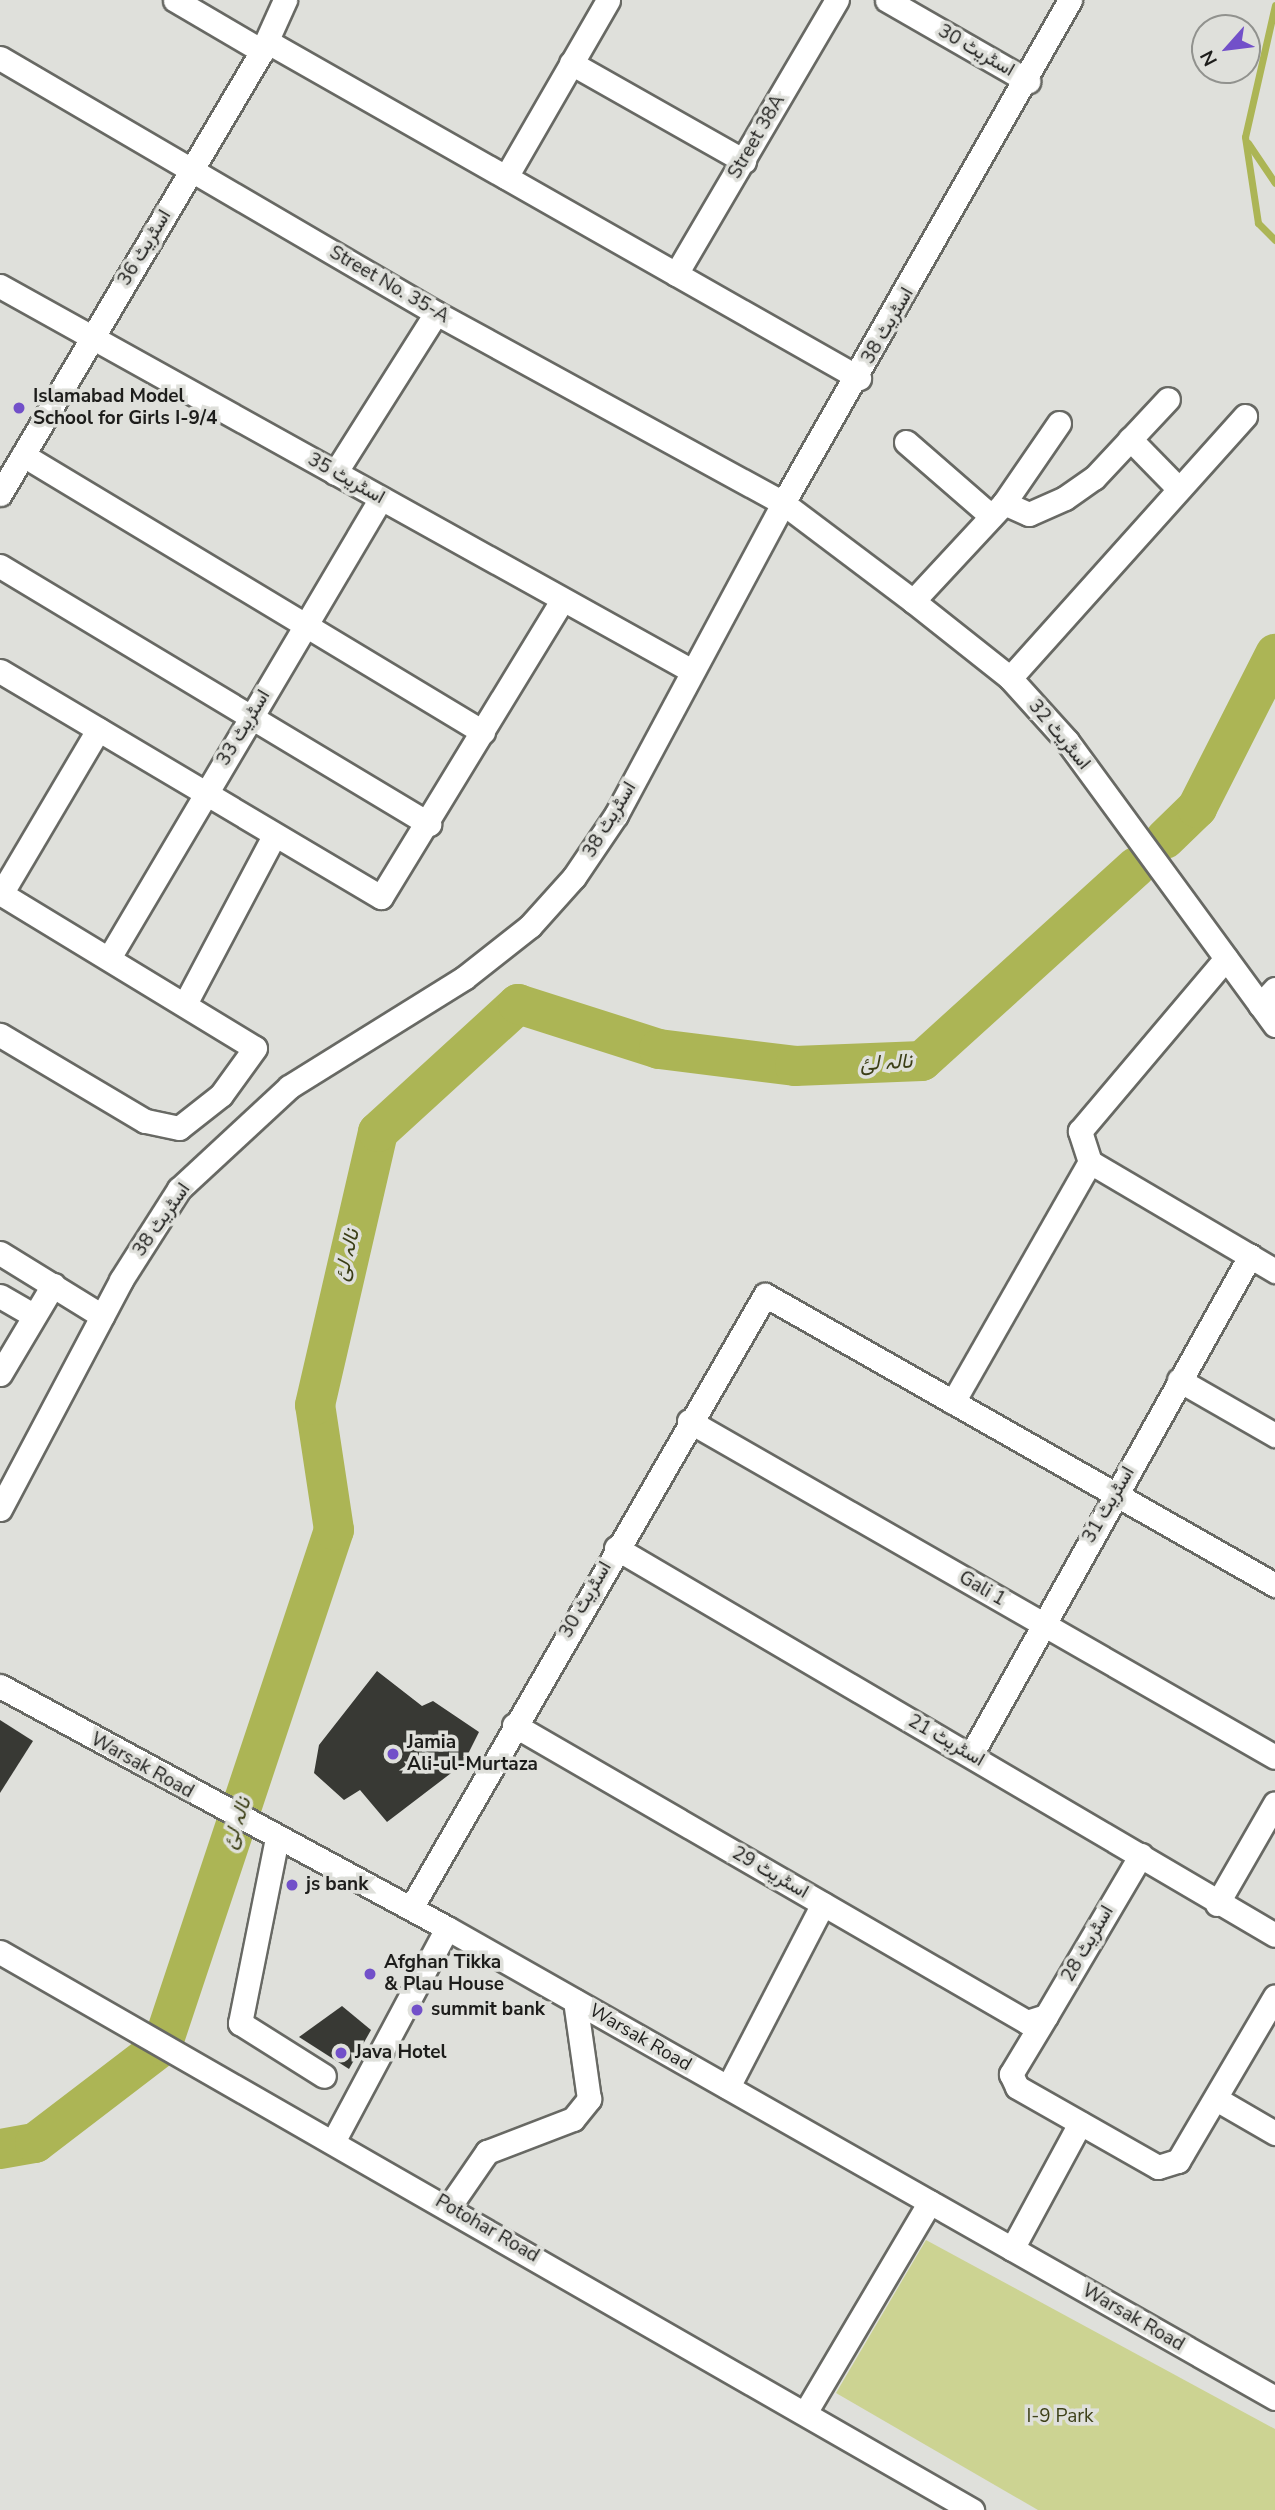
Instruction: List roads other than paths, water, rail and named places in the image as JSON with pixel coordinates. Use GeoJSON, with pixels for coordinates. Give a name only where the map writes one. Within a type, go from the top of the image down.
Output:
{"type":"FeatureCollection","features":[{"type":"Feature","properties":{"kind":"street"},"geometry":{"type":"LineString","coordinates":[[175,0],[506,177],[859,378]]}},
{"type":"Feature","properties":{"kind":"street","name":"اسٹریٹ 36"},"geometry":{"type":"LineString","coordinates":[[0,494],[265,46],[285,0]]}},
{"type":"Feature","properties":{"kind":"street"},"geometry":{"type":"LineString","coordinates":[[506,177],[608,0]]}},
{"type":"Feature","properties":{"kind":"street","name":"Street 38A"},"geometry":{"type":"LineString","coordinates":[[676,274],[837,0]]}},
{"type":"Feature","properties":{"kind":"street","name":"اسٹریٹ 30"},"geometry":{"type":"LineString","coordinates":[[887,0],[1028,81]]}},
{"type":"Feature","properties":{"kind":"street","name":"اسٹریٹ 38"},"geometry":{"type":"LineString","coordinates":[[0,1509],[102,1316],[179,1189],[289,1087],[464,978],[530,926],[574,877],[617,815],[782,503],[859,378],[1028,81],[1070,0]]}},
{"type":"Feature","properties":{"kind":"street","name":"Street No. 35-A"},"geometry":{"type":"LineString","coordinates":[[0,58],[436,313],[782,503]]}},
{"type":"Feature","properties":{"kind":"street"},"geometry":{"type":"LineString","coordinates":[[571,64],[744,161]]}},
{"type":"Feature","properties":{"kind":"street","name":"اسٹریٹ 35"},"geometry":{"type":"LineString","coordinates":[[0,286],[692,671]]}},
{"type":"Feature","properties":{"kind":"street"},"geometry":{"type":"LineString","coordinates":[[335,472],[436,313]]}},
{"type":"Feature","properties":{"kind":"street"},"geometry":{"type":"LineString","coordinates":[[906,442],[998,510],[1039,512],[1094,478],[1168,399]]}},
{"type":"Feature","properties":{"kind":"street"},"geometry":{"type":"LineString","coordinates":[[1010,678],[1245,415]]}},
{"type":"Feature","properties":{"kind":"street"},"geometry":{"type":"LineString","coordinates":[[913,601],[998,510],[1059,423]]}},
{"type":"Feature","properties":{"kind":"street"},"geometry":{"type":"LineString","coordinates":[[1130,439],[1179,489]]}},
{"type":"Feature","properties":{"kind":"street"},"geometry":{"type":"LineString","coordinates":[[23,455],[483,732]]}},
{"type":"Feature","properties":{"kind":"street","name":"اسٹریٹ 33"},"geometry":{"type":"LineString","coordinates":[[109,958],[381,498]]}},
{"type":"Feature","properties":{"kind":"street","name":"اسٹریٹ 32"},"geometry":{"type":"LineString","coordinates":[[782,503],[1010,678],[1083,762],[1226,958],[1267,997],[1275,1026]]}},
{"type":"Feature","properties":{"kind":"street"},"geometry":{"type":"LineString","coordinates":[[0,566],[429,824]]}},
{"type":"Feature","properties":{"kind":"street"},"geometry":{"type":"LineString","coordinates":[[0,671],[274,836],[381,897],[429,824],[562,600]]}},
{"type":"Feature","properties":{"kind":"street"},"geometry":{"type":"LineString","coordinates":[[0,1035],[145,1121],[179,1128],[221,1095],[255,1048],[186,1002],[1,893],[98,730]]}},
{"type":"Feature","properties":{"kind":"street"},"geometry":{"type":"LineString","coordinates":[[186,1002],[274,836]]}},
{"type":"Feature","properties":{"kind":"street"},"geometry":{"type":"LineString","coordinates":[[1226,958],[1080,1131],[1090,1162],[1275,1271]]}},
{"type":"Feature","properties":{"kind":"street"},"geometry":{"type":"LineString","coordinates":[[1090,1162],[953,1402],[1275,1585]]}},
{"type":"Feature","properties":{"kind":"street"},"geometry":{"type":"LineString","coordinates":[[0,1253],[102,1316]]}},
{"type":"Feature","properties":{"kind":"street","name":"اسٹریٹ 31"},"geometry":{"type":"LineString","coordinates":[[971,1755],[1041,1623],[1250,1256]]}},
{"type":"Feature","properties":{"kind":"street"},"geometry":{"type":"LineString","coordinates":[[0,1374],[33,1315],[54,1285]]}},
{"type":"Feature","properties":{"kind":"street","name":"اسٹریٹ 30"},"geometry":{"type":"LineString","coordinates":[[411,1908],[513,1725],[765,1295],[953,1402]]}},
{"type":"Feature","properties":{"kind":"street"},"geometry":{"type":"LineString","coordinates":[[0,1296],[33,1315]]}},
{"type":"Feature","properties":{"kind":"street"},"geometry":{"type":"LineString","coordinates":[[1180,1380],[1275,1435]]}},
{"type":"Feature","properties":{"kind":"street","name":"Gali 1"},"geometry":{"type":"LineString","coordinates":[[690,1421],[1275,1757]]}},
{"type":"Feature","properties":{"kind":"street","name":"اسٹریٹ 21"},"geometry":{"type":"LineString","coordinates":[[617,1548],[1141,1855],[1217,1904],[1275,1935]]}},
{"type":"Feature","properties":{"kind":"street","name":"Warsak Road"},"geometry":{"type":"LineString","coordinates":[[0,1686],[161,1777],[447,1928],[1275,2398]]}},
{"type":"Feature","properties":{"kind":"street","name":"اسٹریٹ 29"},"geometry":{"type":"LineString","coordinates":[[513,1725],[822,1904],[1036,2019]]}},
{"type":"Feature","properties":{"kind":"street"},"geometry":{"type":"LineString","coordinates":[[1217,1904],[1275,1802]]}},
{"type":"Feature","properties":{"kind":"street"},"geometry":{"type":"LineString","coordinates":[[268,1834],[240,2023],[324,2076]]}},
{"type":"Feature","properties":{"kind":"street","name":"اسٹریٹ 28"},"geometry":{"type":"LineString","coordinates":[[1080,2123],[1017,2087],[1011,2074],[1036,2019],[1141,1855]]}},
{"type":"Feature","properties":{"kind":"street"},"geometry":{"type":"LineString","coordinates":[[728,2087],[822,1904]]}},
{"type":"Feature","properties":{"kind":"street"},"geometry":{"type":"LineString","coordinates":[[334,2140],[447,1928]]}},
{"type":"Feature","properties":{"kind":"street","name":"Potohar Road"},"geometry":{"type":"LineString","coordinates":[[0,1952],[221,2080],[334,2140],[972,2510]]}},
{"type":"Feature","properties":{"kind":"street"},"geometry":{"type":"LineString","coordinates":[[1012,2249],[1080,2123],[1158,2167],[1178,2161],[1218,2100],[1275,1996]]}},
{"type":"Feature","properties":{"kind":"street"},"geometry":{"type":"LineString","coordinates":[[449,2207],[488,2152],[573,2119],[589,2099],[575,2001]]}},
{"type":"Feature","properties":{"kind":"street"},"geometry":{"type":"LineString","coordinates":[[1218,2100],[1275,2133]]}},
{"type":"Feature","properties":{"kind":"street"},"geometry":{"type":"LineString","coordinates":[[805,2413],[930,2202]]}},
{"type":"Feature","properties":{"kind":"waterway"},"geometry":{"type":"LineString","coordinates":[[1275,5],[1245,137],[1258,223],[1275,240]]}},
{"type":"Feature","properties":{"kind":"waterway"},"geometry":{"type":"LineString","coordinates":[[1248,143],[1275,183]]}},
{"type":"Feature","properties":{"kind":"waterway","name":"نالہ لئ"},"geometry":{"type":"LineString","coordinates":[[1165,839],[1197,808],[1275,654]]}},
{"type":"Feature","properties":{"kind":"waterway","name":"نالہ لئ"},"geometry":{"type":"LineString","coordinates":[[0,2149],[35,2143],[162,2046],[334,1530],[315,1405],[378,1132],[518,1004],[659,1049],[795,1066],[922,1061],[1136,867]]}},
{"type":"Feature","properties":{"kind":"place","name":"Islamabad Model School for Girls I-9/4"},"geometry":{"type":"Point","coordinates":[19,408]}},
{"type":"Feature","properties":{"kind":"place","name":"Jamia Ali-ul-Murtaza"},"geometry":{"type":"Point","coordinates":[393,1754]}},
{"type":"Feature","properties":{"kind":"place","name":"js bank"},"geometry":{"type":"Point","coordinates":[292,1885]}},
{"type":"Feature","properties":{"kind":"place","name":"Afghan Tikka & Plau House"},"geometry":{"type":"Point","coordinates":[370,1974]}},
{"type":"Feature","properties":{"kind":"place","name":"summit bank"},"geometry":{"type":"Point","coordinates":[417,2010]}},
{"type":"Feature","properties":{"kind":"place","name":"Java Hotel"},"geometry":{"type":"Point","coordinates":[341,2053]}},
{"type":"Feature","properties":{"kind":"park label","name":"I-9 Park"},"geometry":{"type":"Point","coordinates":[1060,2417]}}]}
